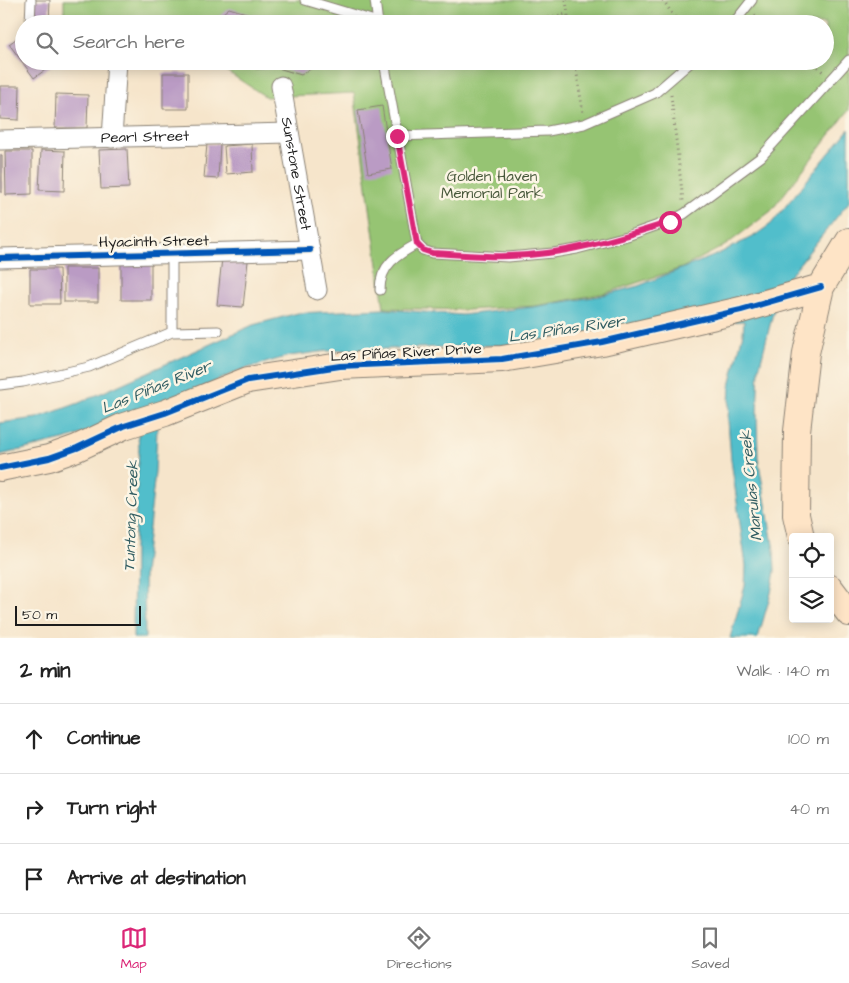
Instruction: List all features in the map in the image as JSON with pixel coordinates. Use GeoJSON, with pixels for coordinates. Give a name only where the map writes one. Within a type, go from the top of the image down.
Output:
{"type":"FeatureCollection","features":[{"type":"Feature","properties":{"kind":"street"},"geometry":{"type":"LineString","coordinates":[[112,138],[116,70]]}},
{"type":"Feature","properties":{"kind":"street","name":"Sunstone Street"},"geometry":{"type":"LineString","coordinates":[[281,86],[316,290]]}},
{"type":"Feature","properties":{"kind":"street","name":"Pearl Street"},"geometry":{"type":"LineString","coordinates":[[0,140],[289,134]]}},
{"type":"Feature","properties":{"kind":"street"},"geometry":{"type":"LineString","coordinates":[[800,533],[796,515],[797,431],[806,353],[821,287],[849,241]]}},
{"type":"Feature","properties":{"kind":"street","name":"Hyacinth Street"},"geometry":{"type":"LineString","coordinates":[[0,258],[310,250]]}},
{"type":"Feature","properties":{"kind":"street","name":"Las Piñas River Drive"},"geometry":{"type":"LineString","coordinates":[[0,468],[49,458],[77,448],[124,426],[164,413],[248,380],[340,366],[502,359],[602,342],[741,310],[821,287]]}},
{"type":"Feature","properties":{"kind":"street"},"geometry":{"type":"LineString","coordinates":[[834,593],[849,613]]}},
{"type":"Feature","properties":{"kind":"lane"},"geometry":{"type":"LineString","coordinates":[[30,15],[31,0]]}},
{"type":"Feature","properties":{"kind":"lane"},"geometry":{"type":"LineString","coordinates":[[305,0],[353,15]]}},
{"type":"Feature","properties":{"kind":"lane"},"geometry":{"type":"LineString","coordinates":[[375,0],[377,15]]}},
{"type":"Feature","properties":{"kind":"lane"},"geometry":{"type":"LineString","coordinates":[[740,15],[752,0]]}},
{"type":"Feature","properties":{"kind":"lane"},"geometry":{"type":"LineString","coordinates":[[386,70],[417,244],[423,250],[432,253],[508,256],[553,253],[577,249],[670,222],[684,214],[761,157],[849,60]]}},
{"type":"Feature","properties":{"kind":"lane"},"geometry":{"type":"LineString","coordinates":[[397,136],[548,130],[584,124],[655,93],[683,70]]}},
{"type":"Feature","properties":{"kind":"lane"},"geometry":{"type":"LineString","coordinates":[[380,290],[383,274],[391,260],[417,244]]}},
{"type":"Feature","properties":{"kind":"lane"},"geometry":{"type":"LineString","coordinates":[[172,253],[172,332]]}},
{"type":"Feature","properties":{"kind":"lane"},"geometry":{"type":"LineString","coordinates":[[0,385],[23,382],[90,367],[172,332],[218,331]]}},
{"type":"Feature","properties":{"kind":"path"},"geometry":{"type":"LineString","coordinates":[[562,15],[568,14],[566,0]]}},
{"type":"Feature","properties":{"kind":"path"},"geometry":{"type":"LineString","coordinates":[[663,0],[674,15]]}},
{"type":"Feature","properties":{"kind":"path"},"geometry":{"type":"LineString","coordinates":[[576,70],[584,124]]}},
{"type":"Feature","properties":{"kind":"path"},"geometry":{"type":"LineString","coordinates":[[670,82],[684,214]]}},
{"type":"Feature","properties":{"kind":"green space","name":"Golden Haven Memorial Park"},"geometry":{"type":"Polygon","coordinates":[[[64,0],[849,0],[849,110],[771,211],[726,245],[682,268],[606,293],[536,306],[467,310],[384,308],[354,93],[266,97],[225,70],[834,70],[834,15],[64,15],[64,0]]]}},
{"type":"Feature","properties":{"kind":"water"},"geometry":{"type":"Polygon","coordinates":[[[849,129],[849,202],[779,289],[759,369],[758,458],[774,550],[775,571],[771,593],[758,638],[730,638],[745,586],[746,566],[731,460],[728,420],[730,386],[743,333],[744,321],[627,327],[505,345],[327,351],[289,356],[238,371],[158,408],[155,472],[144,574],[145,638],[133,638],[134,546],[139,447],[136,415],[67,439],[0,455],[0,423],[37,418],[79,403],[253,325],[298,313],[384,309],[462,315],[533,307],[599,296],[638,286],[716,255],[754,236],[771,224],[849,129]]]}},
{"type":"Feature","properties":{"kind":"building"},"geometry":{"type":"Polygon","coordinates":[[[33,0],[50,0],[49,15],[33,15],[33,0]]]}},
{"type":"Feature","properties":{"kind":"building"},"geometry":{"type":"Polygon","coordinates":[[[229,8],[253,15],[221,15],[229,8]]]}},
{"type":"Feature","properties":{"kind":"building"},"geometry":{"type":"Polygon","coordinates":[[[15,40],[15,52],[9,44],[15,40]]]}},
{"type":"Feature","properties":{"kind":"building"},"geometry":{"type":"Polygon","coordinates":[[[28,70],[45,70],[34,78],[28,70]]]}},
{"type":"Feature","properties":{"kind":"building"},"geometry":{"type":"Polygon","coordinates":[[[285,70],[309,70],[301,75],[285,70]]]}},
{"type":"Feature","properties":{"kind":"building"},"geometry":{"type":"Polygon","coordinates":[[[163,73],[188,73],[188,109],[163,109],[163,73]]]}},
{"type":"Feature","properties":{"kind":"building"},"geometry":{"type":"Polygon","coordinates":[[[0,86],[20,86],[19,120],[0,119],[0,86]]]}},
{"type":"Feature","properties":{"kind":"building"},"geometry":{"type":"Polygon","coordinates":[[[56,94],[88,95],[87,128],[55,128],[56,94]]]}},
{"type":"Feature","properties":{"kind":"building"},"geometry":{"type":"Polygon","coordinates":[[[382,106],[392,169],[368,173],[358,110],[382,106]]]}},
{"type":"Feature","properties":{"kind":"building"},"geometry":{"type":"Polygon","coordinates":[[[207,144],[220,144],[218,179],[204,178],[207,144]]]}},
{"type":"Feature","properties":{"kind":"building"},"geometry":{"type":"Polygon","coordinates":[[[252,144],[253,172],[226,174],[224,146],[252,144]]]}},
{"type":"Feature","properties":{"kind":"building"},"geometry":{"type":"Polygon","coordinates":[[[127,149],[129,188],[101,189],[99,150],[127,149]]]}},
{"type":"Feature","properties":{"kind":"building"},"geometry":{"type":"Polygon","coordinates":[[[41,150],[65,151],[64,191],[39,190],[41,150]]]}},
{"type":"Feature","properties":{"kind":"building"},"geometry":{"type":"Polygon","coordinates":[[[5,151],[32,151],[32,194],[6,195],[5,151]]]}},
{"type":"Feature","properties":{"kind":"building"},"geometry":{"type":"Polygon","coordinates":[[[0,155],[2,155],[2,192],[0,192],[0,155]]]}},
{"type":"Feature","properties":{"kind":"building"},"geometry":{"type":"Polygon","coordinates":[[[222,258],[248,261],[243,307],[217,305],[222,258]]]}},
{"type":"Feature","properties":{"kind":"building"},"geometry":{"type":"Polygon","coordinates":[[[121,262],[151,262],[151,300],[121,300],[121,262]]]}},
{"type":"Feature","properties":{"kind":"building"},"geometry":{"type":"Polygon","coordinates":[[[64,268],[98,268],[98,302],[64,302],[64,268]]]}},
{"type":"Feature","properties":{"kind":"building"},"geometry":{"type":"Polygon","coordinates":[[[30,269],[59,269],[60,304],[30,304],[30,269]]]}},
{"type":"Feature","properties":{"kind":"cycle path"},"geometry":{"type":"LineString","coordinates":[[0,258],[310,250]]}},
{"type":"Feature","properties":{"kind":"cycle path"},"geometry":{"type":"LineString","coordinates":[[0,468],[49,458],[77,448],[124,426],[165,413],[248,380],[340,366],[502,359],[602,342],[741,310],[821,287]]}},
{"type":"Feature","properties":{"kind":"route"},"geometry":{"type":"LineString","coordinates":[[397,136],[417,244],[423,250],[432,253],[508,256],[553,253],[627,236],[670,222]]}},
{"type":"Feature","properties":{"kind":"water label","name":"Las Piñas River"},"geometry":{"type":"Point","coordinates":[566,328]}},
{"type":"Feature","properties":{"kind":"water label","name":"Las Piñas River"},"geometry":{"type":"Point","coordinates":[156,386]}},
{"type":"Feature","properties":{"kind":"water label","name":"Marulas Creek"},"geometry":{"type":"Point","coordinates":[750,486]}},
{"type":"Feature","properties":{"kind":"water label","name":"Tuntong Creek"},"geometry":{"type":"Point","coordinates":[130,516]}}]}
